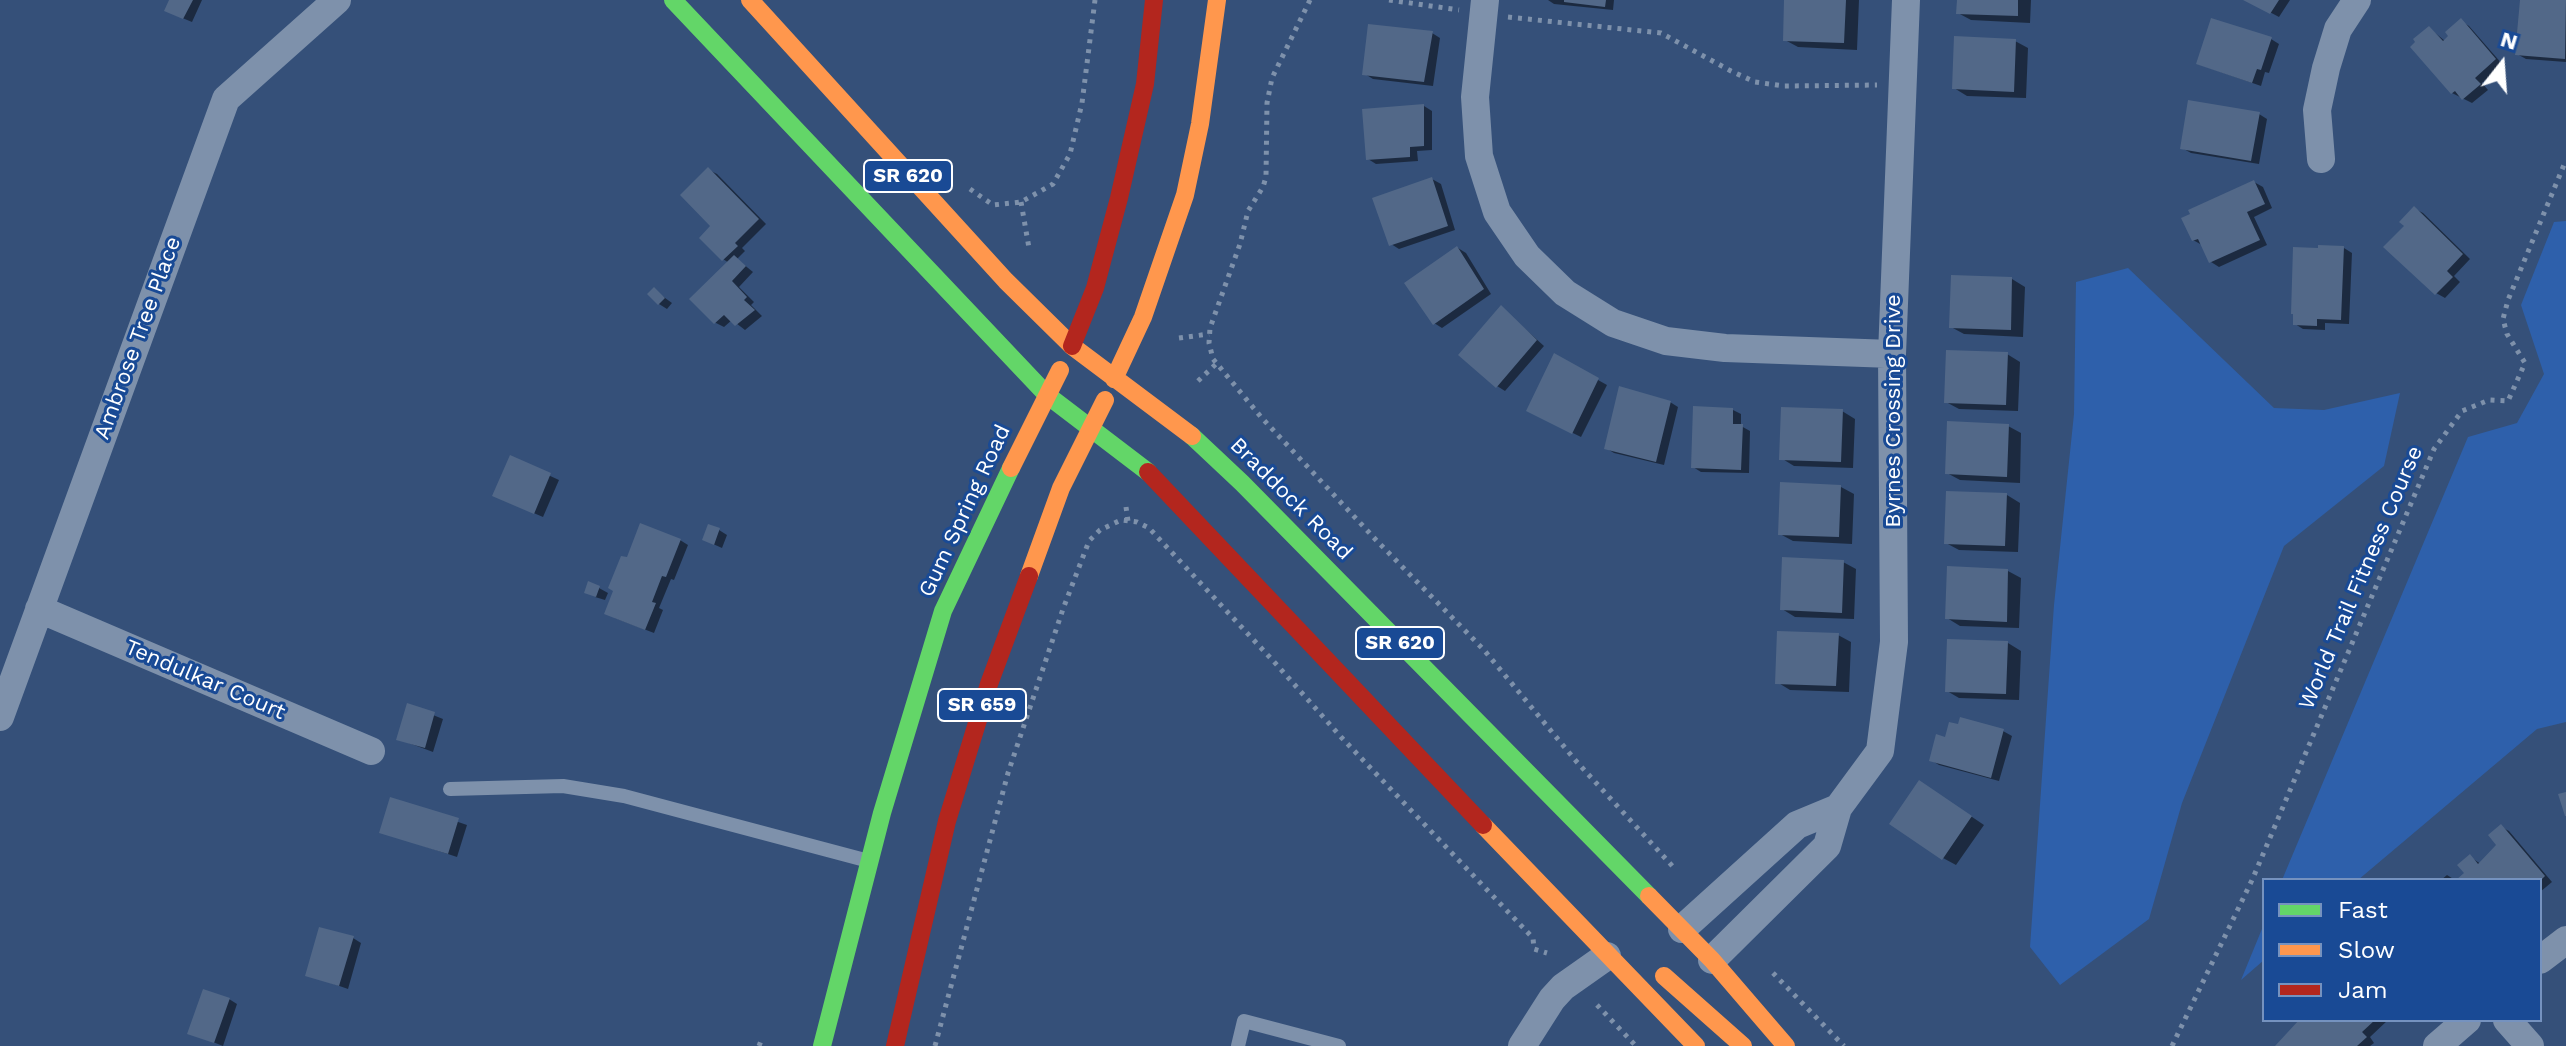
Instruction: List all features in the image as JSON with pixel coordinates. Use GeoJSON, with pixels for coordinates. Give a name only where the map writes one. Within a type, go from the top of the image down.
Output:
{"type":"FeatureCollection","features":[{"type":"Feature","properties":{"kind":"main road"},"geometry":{"type":"LineString","coordinates":[[673,0],[1047,395],[1093,427]]}},
{"type":"Feature","properties":{"kind":"main road","name":"Braddock Road"},"geometry":{"type":"LineString","coordinates":[[750,0],[959,232],[1072,346],[1196,439],[1242,483],[1712,960],[1786,1046]]}},
{"type":"Feature","properties":{"kind":"main road","name":"Gum Spring Road"},"geometry":{"type":"LineString","coordinates":[[822,1046],[869,861],[943,611],[980,528],[1072,346],[1095,288],[1145,84],[1154,0]]}},
{"type":"Feature","properties":{"kind":"main road","name":"SR 659"},"geometry":{"type":"LineString","coordinates":[[895,1046],[947,821],[989,684],[1061,488],[1093,427],[1143,317],[1185,195],[1200,124],[1217,0]]}},
{"type":"Feature","properties":{"kind":"main road","name":"SR 620"},"geometry":{"type":"LineString","coordinates":[[1093,427],[1146,469],[1696,1046]]}},
{"type":"Feature","properties":{"kind":"main road"},"geometry":{"type":"LineString","coordinates":[[1607,956],[1634,960],[1668,978],[1743,1046]]}},
{"type":"Feature","properties":{"kind":"street","name":"Ambrose Tree Place"},"geometry":{"type":"LineString","coordinates":[[0,717],[226,99],[337,0]]}},
{"type":"Feature","properties":{"kind":"street","name":"Byrnes Crossing Drive"},"geometry":{"type":"LineString","coordinates":[[1712,960],[1827,846],[1838,808],[1880,751],[1894,642],[1892,354],[1906,0]]}},
{"type":"Feature","properties":{"kind":"street"},"geometry":{"type":"LineString","coordinates":[[2321,159],[2317,110],[2326,68],[2338,29],[2357,0]]}},
{"type":"Feature","properties":{"kind":"street"},"geometry":{"type":"LineString","coordinates":[[1484,7],[1475,97],[1479,156],[1497,212],[1527,256],[1565,293],[1613,323],[1666,341],[1725,348],[1892,354]]}},
{"type":"Feature","properties":{"kind":"street","name":"Tendulkar Court"},"geometry":{"type":"LineString","coordinates":[[39,609],[371,751]]}},
{"type":"Feature","properties":{"kind":"street"},"geometry":{"type":"LineString","coordinates":[[1682,929],[1797,825],[1838,808]]}},
{"type":"Feature","properties":{"kind":"street"},"geometry":{"type":"LineString","coordinates":[[2542,958],[2566,940]]}},
{"type":"Feature","properties":{"kind":"street"},"geometry":{"type":"LineString","coordinates":[[1522,1046],[1563,987],[1607,956]]}},
{"type":"Feature","properties":{"kind":"street"},"geometry":{"type":"LineString","coordinates":[[2437,1046],[2465,1022]]}},
{"type":"Feature","properties":{"kind":"street"},"geometry":{"type":"LineString","coordinates":[[2509,1022],[2530,1046]]}},
{"type":"Feature","properties":{"kind":"lane"},"geometry":{"type":"LineString","coordinates":[[450,789],[563,786],[624,796],[869,861]]}},
{"type":"Feature","properties":{"kind":"lane"},"geometry":{"type":"LineString","coordinates":[[1238,1046],[1244,1021],[1339,1046]]}},
{"type":"Feature","properties":{"kind":"path"},"geometry":{"type":"LineString","coordinates":[[965,185],[993,205],[1021,202],[1053,184],[1070,154],[1082,103],[1095,0]]}},
{"type":"Feature","properties":{"kind":"path"},"geometry":{"type":"LineString","coordinates":[[1310,0],[1272,78],[1267,103],[1266,177],[1248,211],[1209,334],[1209,351],[1216,364],[1261,417],[1484,650],[1576,761],[1686,880]]}},
{"type":"Feature","properties":{"kind":"path"},"geometry":{"type":"LineString","coordinates":[[1389,0],[1484,7],[1661,33],[1755,82],[1784,86],[1902,84]]}},
{"type":"Feature","properties":{"kind":"path","name":"World Trail Fitness Course"},"geometry":{"type":"LineString","coordinates":[[2172,1046],[2253,878],[2434,449],[2462,411],[2489,400],[2508,401],[2521,372],[2525,363],[2507,334],[2503,319],[2566,160]]}},
{"type":"Feature","properties":{"kind":"path"},"geometry":{"type":"LineString","coordinates":[[1021,202],[1029,248]]}},
{"type":"Feature","properties":{"kind":"path"},"geometry":{"type":"LineString","coordinates":[[1179,338],[1209,334]]}},
{"type":"Feature","properties":{"kind":"path"},"geometry":{"type":"LineString","coordinates":[[1198,381],[1216,364]]}},
{"type":"Feature","properties":{"kind":"path"},"geometry":{"type":"LineString","coordinates":[[1126,507],[1128,521]]}},
{"type":"Feature","properties":{"kind":"path"},"geometry":{"type":"LineString","coordinates":[[935,1046],[1008,773],[1080,559],[1089,541],[1100,530],[1121,520],[1149,528],[1341,737],[1533,938],[1534,949],[1547,953]]}},
{"type":"Feature","properties":{"kind":"path"},"geometry":{"type":"LineString","coordinates":[[1768,968],[1844,1046]]}},
{"type":"Feature","properties":{"kind":"path"},"geometry":{"type":"LineString","coordinates":[[1597,1005],[1636,1046]]}},
{"type":"Feature","properties":{"kind":"path"},"geometry":{"type":"LineString","coordinates":[[759,1046],[762,1038]]}},
{"type":"Feature","properties":{"kind":"shaded area"},"geometry":{"type":"Polygon","coordinates":[[[2566,221],[2566,722],[2537,729],[2360,878],[2283,878],[2468,437],[2517,423],[2544,374],[2521,305],[2554,222],[2566,221]]]}},
{"type":"Feature","properties":{"kind":"shaded area"},"geometry":{"type":"Polygon","coordinates":[[[2128,268],[2274,408],[2324,410],[2400,393],[2384,466],[2284,546],[2182,803],[2149,919],[2060,985],[2030,947],[2054,605],[2074,414],[2076,282],[2128,268]]]}},
{"type":"Feature","properties":{"kind":"shaded area"},"geometry":{"type":"Polygon","coordinates":[[[2262,929],[2262,962],[2241,980],[2262,929]]]}},
{"type":"Feature","properties":{"kind":"building"},"geometry":{"type":"Polygon","coordinates":[[[169,0],[193,0],[183,19],[164,11],[169,0]]]}},
{"type":"Feature","properties":{"kind":"building"},"geometry":{"type":"Polygon","coordinates":[[[1564,0],[1606,0],[1605,7],[1564,0]]]}},
{"type":"Feature","properties":{"kind":"building"},"geometry":{"type":"Polygon","coordinates":[[[1784,0],[1846,0],[1844,43],[1783,41],[1784,0]]]}},
{"type":"Feature","properties":{"kind":"building"},"geometry":{"type":"Polygon","coordinates":[[[1957,0],[2018,0],[2018,16],[1956,14],[1957,0]]]}},
{"type":"Feature","properties":{"kind":"building"},"geometry":{"type":"Polygon","coordinates":[[[2243,0],[2279,0],[2270,14],[2243,0]]]}},
{"type":"Feature","properties":{"kind":"building"},"geometry":{"type":"Polygon","coordinates":[[[2520,0],[2566,0],[2565,59],[2515,55],[2520,0]]]}},
{"type":"Feature","properties":{"kind":"building"},"geometry":{"type":"Polygon","coordinates":[[[2211,18],[2272,37],[2261,70],[2257,69],[2252,83],[2196,64],[2211,18]]]}},
{"type":"Feature","properties":{"kind":"building"},"geometry":{"type":"Polygon","coordinates":[[[2461,18],[2496,59],[2475,78],[2481,84],[2462,100],[2455,91],[2451,94],[2410,47],[2415,42],[2413,39],[2429,26],[2443,41],[2448,36],[2445,32],[2461,18]]]}},
{"type":"Feature","properties":{"kind":"building"},"geometry":{"type":"Polygon","coordinates":[[[1368,24],[1433,31],[1424,82],[1362,75],[1368,24]]]}},
{"type":"Feature","properties":{"kind":"building"},"geometry":{"type":"Polygon","coordinates":[[[1954,36],[2016,39],[2014,92],[1952,89],[1954,36]]]}},
{"type":"Feature","properties":{"kind":"building"},"geometry":{"type":"Polygon","coordinates":[[[2188,100],[2260,112],[2251,161],[2180,149],[2188,100]]]}},
{"type":"Feature","properties":{"kind":"building"},"geometry":{"type":"Polygon","coordinates":[[[1424,104],[1424,146],[1410,147],[1410,157],[1366,160],[1362,109],[1424,104]]]}},
{"type":"Feature","properties":{"kind":"building"},"geometry":{"type":"Polygon","coordinates":[[[708,167],[759,219],[722,261],[699,238],[710,226],[680,195],[708,167]]]}},
{"type":"Feature","properties":{"kind":"building"},"geometry":{"type":"Polygon","coordinates":[[[1432,177],[1448,226],[1389,246],[1372,198],[1432,177]]]}},
{"type":"Feature","properties":{"kind":"building"},"geometry":{"type":"Polygon","coordinates":[[[2254,180],[2265,204],[2247,212],[2260,240],[2209,263],[2198,239],[2192,241],[2181,218],[2190,214],[2188,210],[2254,180]]]}},
{"type":"Feature","properties":{"kind":"building"},"geometry":{"type":"Polygon","coordinates":[[[2414,206],[2463,254],[2447,271],[2453,277],[2435,295],[2383,247],[2404,226],[2399,222],[2414,206]]]}},
{"type":"Feature","properties":{"kind":"building"},"geometry":{"type":"Polygon","coordinates":[[[2318,245],[2344,246],[2341,320],[2317,319],[2317,326],[2293,325],[2293,247],[2318,248],[2318,245]]]}},
{"type":"Feature","properties":{"kind":"building"},"geometry":{"type":"Polygon","coordinates":[[[1457,246],[1484,289],[1433,325],[1404,283],[1457,246]]]}},
{"type":"Feature","properties":{"kind":"building"},"geometry":{"type":"Polygon","coordinates":[[[734,255],[746,266],[732,281],[747,297],[744,300],[755,310],[735,326],[724,315],[714,324],[689,299],[734,255]]]}},
{"type":"Feature","properties":{"kind":"building"},"geometry":{"type":"Polygon","coordinates":[[[1951,275],[2012,277],[2011,330],[1949,328],[1951,275]]]}},
{"type":"Feature","properties":{"kind":"building"},"geometry":{"type":"Polygon","coordinates":[[[654,287],[665,298],[658,305],[647,294],[654,287]]]}},
{"type":"Feature","properties":{"kind":"building"},"geometry":{"type":"Polygon","coordinates":[[[1501,305],[1537,340],[1496,388],[1458,355],[1501,305]]]}},
{"type":"Feature","properties":{"kind":"building"},"geometry":{"type":"Polygon","coordinates":[[[1946,350],[2008,352],[2006,405],[1944,403],[1946,350]]]}},
{"type":"Feature","properties":{"kind":"building"},"geometry":{"type":"Polygon","coordinates":[[[1554,353],[1599,378],[1572,434],[1526,411],[1554,353]]]}},
{"type":"Feature","properties":{"kind":"building"},"geometry":{"type":"Polygon","coordinates":[[[1619,386],[1671,401],[1656,462],[1604,449],[1619,386]]]}},
{"type":"Feature","properties":{"kind":"building"},"geometry":{"type":"Polygon","coordinates":[[[1693,406],[1733,408],[1733,424],[1743,424],[1741,470],[1691,468],[1693,406]]]}},
{"type":"Feature","properties":{"kind":"building"},"geometry":{"type":"Polygon","coordinates":[[[1781,407],[1843,409],[1841,462],[1779,460],[1781,407]]]}},
{"type":"Feature","properties":{"kind":"building"},"geometry":{"type":"Polygon","coordinates":[[[1947,421],[2009,424],[2007,477],[1945,474],[1947,421]]]}},
{"type":"Feature","properties":{"kind":"building"},"geometry":{"type":"Polygon","coordinates":[[[510,455],[551,473],[534,514],[492,496],[510,455]]]}},
{"type":"Feature","properties":{"kind":"building"},"geometry":{"type":"Polygon","coordinates":[[[1780,482],[1841,485],[1839,537],[1778,535],[1780,482]]]}},
{"type":"Feature","properties":{"kind":"building"},"geometry":{"type":"Polygon","coordinates":[[[1946,491],[2007,493],[2005,546],[1944,544],[1946,491]]]}},
{"type":"Feature","properties":{"kind":"building"},"geometry":{"type":"Polygon","coordinates":[[[640,523],[681,539],[666,577],[662,576],[645,630],[604,614],[613,591],[608,588],[621,556],[627,557],[640,523]]]}},
{"type":"Feature","properties":{"kind":"building"},"geometry":{"type":"Polygon","coordinates":[[[708,524],[720,528],[714,545],[702,540],[708,524]]]}},
{"type":"Feature","properties":{"kind":"building"},"geometry":{"type":"Polygon","coordinates":[[[1782,557],[1844,560],[1842,613],[1780,610],[1782,557]]]}},
{"type":"Feature","properties":{"kind":"building"},"geometry":{"type":"Polygon","coordinates":[[[1947,566],[2008,569],[2007,622],[1945,619],[1947,566]]]}},
{"type":"Feature","properties":{"kind":"building"},"geometry":{"type":"Polygon","coordinates":[[[588,581],[600,586],[596,597],[584,593],[588,581]]]}},
{"type":"Feature","properties":{"kind":"building"},"geometry":{"type":"Polygon","coordinates":[[[1777,631],[1839,633],[1836,686],[1775,684],[1777,631]]]}},
{"type":"Feature","properties":{"kind":"building"},"geometry":{"type":"Polygon","coordinates":[[[1947,639],[2008,641],[2006,694],[1945,692],[1947,639]]]}},
{"type":"Feature","properties":{"kind":"building"},"geometry":{"type":"Polygon","coordinates":[[[407,703],[435,712],[425,748],[396,740],[407,703]]]}},
{"type":"Feature","properties":{"kind":"building"},"geometry":{"type":"Polygon","coordinates":[[[1960,717],[2004,729],[1991,778],[1929,761],[1936,734],[1945,737],[1949,722],[1958,724],[1960,717]]]}},
{"type":"Feature","properties":{"kind":"building"},"geometry":{"type":"Polygon","coordinates":[[[1919,780],[1972,816],[1942,860],[1889,824],[1919,780]]]}},
{"type":"Feature","properties":{"kind":"building"},"geometry":{"type":"Polygon","coordinates":[[[2566,792],[2566,816],[2565,816],[2558,794],[2566,792]]]}},
{"type":"Feature","properties":{"kind":"building"},"geometry":{"type":"Polygon","coordinates":[[[390,797],[459,818],[448,854],[379,833],[390,797]]]}},
{"type":"Feature","properties":{"kind":"building"},"geometry":{"type":"Polygon","coordinates":[[[2501,824],[2545,876],[2542,879],[2458,878],[2464,873],[2457,865],[2470,854],[2478,864],[2496,845],[2488,835],[2501,824]]]}},
{"type":"Feature","properties":{"kind":"building"},"geometry":{"type":"Polygon","coordinates":[[[319,927],[354,936],[339,986],[305,976],[319,927]]]}},
{"type":"Feature","properties":{"kind":"building"},"geometry":{"type":"Polygon","coordinates":[[[203,989],[230,998],[214,1043],[187,1034],[203,989]]]}},
{"type":"Feature","properties":{"kind":"building"},"geometry":{"type":"Polygon","coordinates":[[[2297,1022],[2373,1022],[2362,1032],[2367,1037],[2357,1046],[2275,1046],[2297,1022]]]}},
{"type":"Feature","properties":{"kind":"traffic: fast"},"geometry":{"type":"LineString","coordinates":[[673,0],[1047,395],[1148,472]]}},
{"type":"Feature","properties":{"kind":"traffic: fast"},"geometry":{"type":"LineString","coordinates":[[1192,436],[1649,896]]}},
{"type":"Feature","properties":{"kind":"traffic: fast"},"geometry":{"type":"LineString","coordinates":[[822,1046],[882,813],[943,611],[1011,468]]}},
{"type":"Feature","properties":{"kind":"traffic: slow"},"geometry":{"type":"LineString","coordinates":[[750,0],[1006,281],[1072,346],[1192,436]]}},
{"type":"Feature","properties":{"kind":"traffic: slow"},"geometry":{"type":"LineString","coordinates":[[1114,379],[1143,317],[1185,195],[1200,124],[1217,0]]}},
{"type":"Feature","properties":{"kind":"traffic: slow"},"geometry":{"type":"LineString","coordinates":[[1011,468],[1060,370]]}},
{"type":"Feature","properties":{"kind":"traffic: slow"},"geometry":{"type":"LineString","coordinates":[[1029,576],[1061,488],[1105,400]]}},
{"type":"Feature","properties":{"kind":"traffic: slow"},"geometry":{"type":"LineString","coordinates":[[1483,825],[1696,1046]]}},
{"type":"Feature","properties":{"kind":"traffic: slow"},"geometry":{"type":"LineString","coordinates":[[1649,896],[1712,960],[1786,1046]]}},
{"type":"Feature","properties":{"kind":"traffic: slow"},"geometry":{"type":"LineString","coordinates":[[1664,976],[1743,1046]]}},
{"type":"Feature","properties":{"kind":"traffic: jam"},"geometry":{"type":"LineString","coordinates":[[1072,346],[1095,288],[1119,198],[1145,84],[1154,0]]}},
{"type":"Feature","properties":{"kind":"traffic: jam"},"geometry":{"type":"LineString","coordinates":[[1148,472],[1483,825]]}},
{"type":"Feature","properties":{"kind":"traffic: jam"},"geometry":{"type":"LineString","coordinates":[[895,1046],[947,821],[989,684],[1029,576]]}}]}
